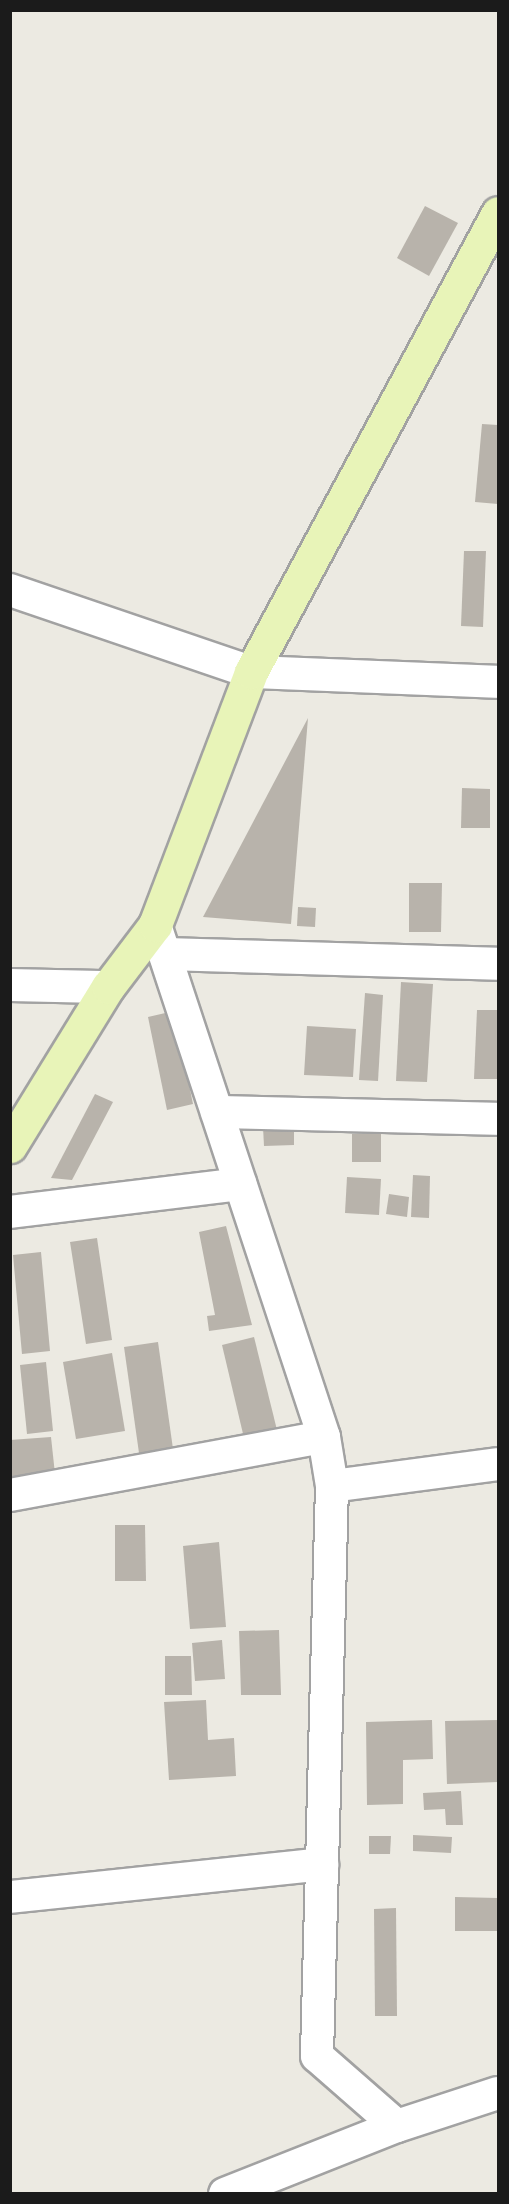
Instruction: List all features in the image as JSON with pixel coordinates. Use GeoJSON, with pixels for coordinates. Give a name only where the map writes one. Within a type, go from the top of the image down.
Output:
{"type":"FeatureCollection","features":[{"type":"Feature","properties":{"kind":"street"},"geometry":{"type":"LineString","coordinates":[[10,1146],[108,987],[160,940],[251,672],[498,213]]}},
{"type":"Feature","properties":{"kind":"street"},"geometry":{"type":"LineString","coordinates":[[10,590],[251,672],[498,682]]}},
{"type":"Feature","properties":{"kind":"street"},"geometry":{"type":"LineString","coordinates":[[160,940],[498,964]]}},
{"type":"Feature","properties":{"kind":"street"},"geometry":{"type":"LineString","coordinates":[[160,940],[324,1437],[332,1486],[317,2056],[398,2126]]}},
{"type":"Feature","properties":{"kind":"street"},"geometry":{"type":"LineString","coordinates":[[10,985],[108,987]]}},
{"type":"Feature","properties":{"kind":"street"},"geometry":{"type":"LineString","coordinates":[[217,1112],[498,1119]]}},
{"type":"Feature","properties":{"kind":"street"},"geometry":{"type":"LineString","coordinates":[[10,1212],[240,1184]]}},
{"type":"Feature","properties":{"kind":"street"},"geometry":{"type":"LineString","coordinates":[[10,1495],[324,1437]]}},
{"type":"Feature","properties":{"kind":"street"},"geometry":{"type":"LineString","coordinates":[[332,1486],[498,1464]]}},
{"type":"Feature","properties":{"kind":"street"},"geometry":{"type":"LineString","coordinates":[[10,1896],[322,1864]]}},
{"type":"Feature","properties":{"kind":"street"},"geometry":{"type":"LineString","coordinates":[[225,2193],[398,2126],[498,2093]]}},
{"type":"Feature","properties":{"kind":"building"},"geometry":{"type":"Polygon","coordinates":[[[425,206],[458,223],[429,276],[397,258],[425,206]]]}},
{"type":"Feature","properties":{"kind":"building"},"geometry":{"type":"Polygon","coordinates":[[[482,424],[498,425],[498,504],[475,502],[482,424]]]}},
{"type":"Feature","properties":{"kind":"building"},"geometry":{"type":"Polygon","coordinates":[[[464,551],[486,551],[483,627],[461,626],[464,551]]]}},
{"type":"Feature","properties":{"kind":"building"},"geometry":{"type":"Polygon","coordinates":[[[308,718],[291,924],[203,917],[308,718]]]}},
{"type":"Feature","properties":{"kind":"building"},"geometry":{"type":"Polygon","coordinates":[[[462,788],[490,789],[490,828],[461,828],[462,788]]]}},
{"type":"Feature","properties":{"kind":"building"},"geometry":{"type":"Polygon","coordinates":[[[409,883],[442,883],[441,932],[409,932],[409,883]]]}},
{"type":"Feature","properties":{"kind":"building"},"geometry":{"type":"Polygon","coordinates":[[[298,907],[316,908],[315,927],[297,926],[298,907]]]}},
{"type":"Feature","properties":{"kind":"building"},"geometry":{"type":"Polygon","coordinates":[[[401,982],[433,984],[427,1082],[396,1081],[401,982]]]}},
{"type":"Feature","properties":{"kind":"building"},"geometry":{"type":"Polygon","coordinates":[[[365,993],[383,995],[378,1081],[359,1080],[365,993]]]}},
{"type":"Feature","properties":{"kind":"building"},"geometry":{"type":"Polygon","coordinates":[[[477,1010],[498,1010],[498,1079],[474,1079],[477,1010]]]}},
{"type":"Feature","properties":{"kind":"building"},"geometry":{"type":"Polygon","coordinates":[[[174,1011],[193,1104],[167,1110],[148,1017],[174,1011]]]}},
{"type":"Feature","properties":{"kind":"building"},"geometry":{"type":"Polygon","coordinates":[[[307,1026],[356,1029],[353,1077],[304,1075],[307,1026]]]}},
{"type":"Feature","properties":{"kind":"building"},"geometry":{"type":"Polygon","coordinates":[[[95,1094],[113,1102],[72,1180],[51,1178],[95,1094]]]}},
{"type":"Feature","properties":{"kind":"building"},"geometry":{"type":"Polygon","coordinates":[[[294,1126],[294,1145],[264,1146],[263,1127],[294,1126]]]}},
{"type":"Feature","properties":{"kind":"building"},"geometry":{"type":"Polygon","coordinates":[[[352,1134],[381,1134],[381,1162],[352,1162],[352,1134]]]}},
{"type":"Feature","properties":{"kind":"building"},"geometry":{"type":"Polygon","coordinates":[[[413,1175],[430,1176],[429,1218],[411,1217],[413,1175]]]}},
{"type":"Feature","properties":{"kind":"building"},"geometry":{"type":"Polygon","coordinates":[[[347,1177],[381,1179],[379,1215],[345,1213],[347,1177]]]}},
{"type":"Feature","properties":{"kind":"building"},"geometry":{"type":"Polygon","coordinates":[[[389,1194],[409,1197],[407,1217],[386,1214],[389,1194]]]}},
{"type":"Feature","properties":{"kind":"building"},"geometry":{"type":"Polygon","coordinates":[[[226,1226],[252,1325],[209,1331],[207,1316],[215,1315],[199,1232],[226,1226]]]}},
{"type":"Feature","properties":{"kind":"building"},"geometry":{"type":"Polygon","coordinates":[[[97,1238],[112,1340],[86,1344],[70,1242],[97,1238]]]}},
{"type":"Feature","properties":{"kind":"building"},"geometry":{"type":"Polygon","coordinates":[[[41,1252],[50,1351],[22,1354],[13,1255],[41,1252]]]}},
{"type":"Feature","properties":{"kind":"building"},"geometry":{"type":"Polygon","coordinates":[[[254,1337],[277,1430],[244,1438],[222,1345],[254,1337]]]}},
{"type":"Feature","properties":{"kind":"building"},"geometry":{"type":"Polygon","coordinates":[[[158,1342],[173,1449],[139,1453],[124,1347],[158,1342]]]}},
{"type":"Feature","properties":{"kind":"building"},"geometry":{"type":"Polygon","coordinates":[[[112,1353],[125,1431],[76,1439],[63,1362],[112,1353]]]}},
{"type":"Feature","properties":{"kind":"building"},"geometry":{"type":"Polygon","coordinates":[[[46,1362],[53,1431],[27,1434],[20,1365],[46,1362]]]}},
{"type":"Feature","properties":{"kind":"building"},"geometry":{"type":"Polygon","coordinates":[[[51,1437],[55,1474],[10,1478],[10,1440],[51,1437]]]}},
{"type":"Feature","properties":{"kind":"building"},"geometry":{"type":"Polygon","coordinates":[[[115,1525],[145,1525],[146,1581],[115,1581],[115,1525]]]}},
{"type":"Feature","properties":{"kind":"building"},"geometry":{"type":"Polygon","coordinates":[[[219,1542],[226,1627],[190,1629],[183,1546],[219,1542]]]}},
{"type":"Feature","properties":{"kind":"building"},"geometry":{"type":"Polygon","coordinates":[[[279,1630],[281,1695],[241,1695],[239,1631],[279,1630]]]}},
{"type":"Feature","properties":{"kind":"building"},"geometry":{"type":"Polygon","coordinates":[[[222,1640],[225,1679],[195,1681],[192,1643],[222,1640]]]}},
{"type":"Feature","properties":{"kind":"building"},"geometry":{"type":"Polygon","coordinates":[[[165,1656],[191,1656],[192,1695],[165,1695],[165,1656]]]}},
{"type":"Feature","properties":{"kind":"building"},"geometry":{"type":"Polygon","coordinates":[[[206,1700],[208,1740],[234,1738],[236,1776],[169,1780],[164,1702],[206,1700]]]}},
{"type":"Feature","properties":{"kind":"building"},"geometry":{"type":"Polygon","coordinates":[[[432,1720],[433,1759],[403,1760],[403,1804],[367,1805],[366,1722],[432,1720]]]}},
{"type":"Feature","properties":{"kind":"building"},"geometry":{"type":"Polygon","coordinates":[[[498,1720],[498,1782],[447,1784],[445,1721],[498,1720]]]}},
{"type":"Feature","properties":{"kind":"building"},"geometry":{"type":"Polygon","coordinates":[[[461,1791],[463,1825],[446,1825],[445,1809],[424,1810],[423,1793],[461,1791]]]}},
{"type":"Feature","properties":{"kind":"building"},"geometry":{"type":"Polygon","coordinates":[[[413,1835],[452,1837],[451,1853],[413,1851],[413,1835]]]}},
{"type":"Feature","properties":{"kind":"building"},"geometry":{"type":"Polygon","coordinates":[[[369,1836],[391,1836],[390,1854],[369,1854],[369,1836]]]}},
{"type":"Feature","properties":{"kind":"building"},"geometry":{"type":"Polygon","coordinates":[[[455,1897],[498,1898],[498,1931],[455,1931],[455,1897]]]}},
{"type":"Feature","properties":{"kind":"building"},"geometry":{"type":"Polygon","coordinates":[[[396,1908],[397,2016],[375,2016],[374,1909],[396,1908]]]}}]}
